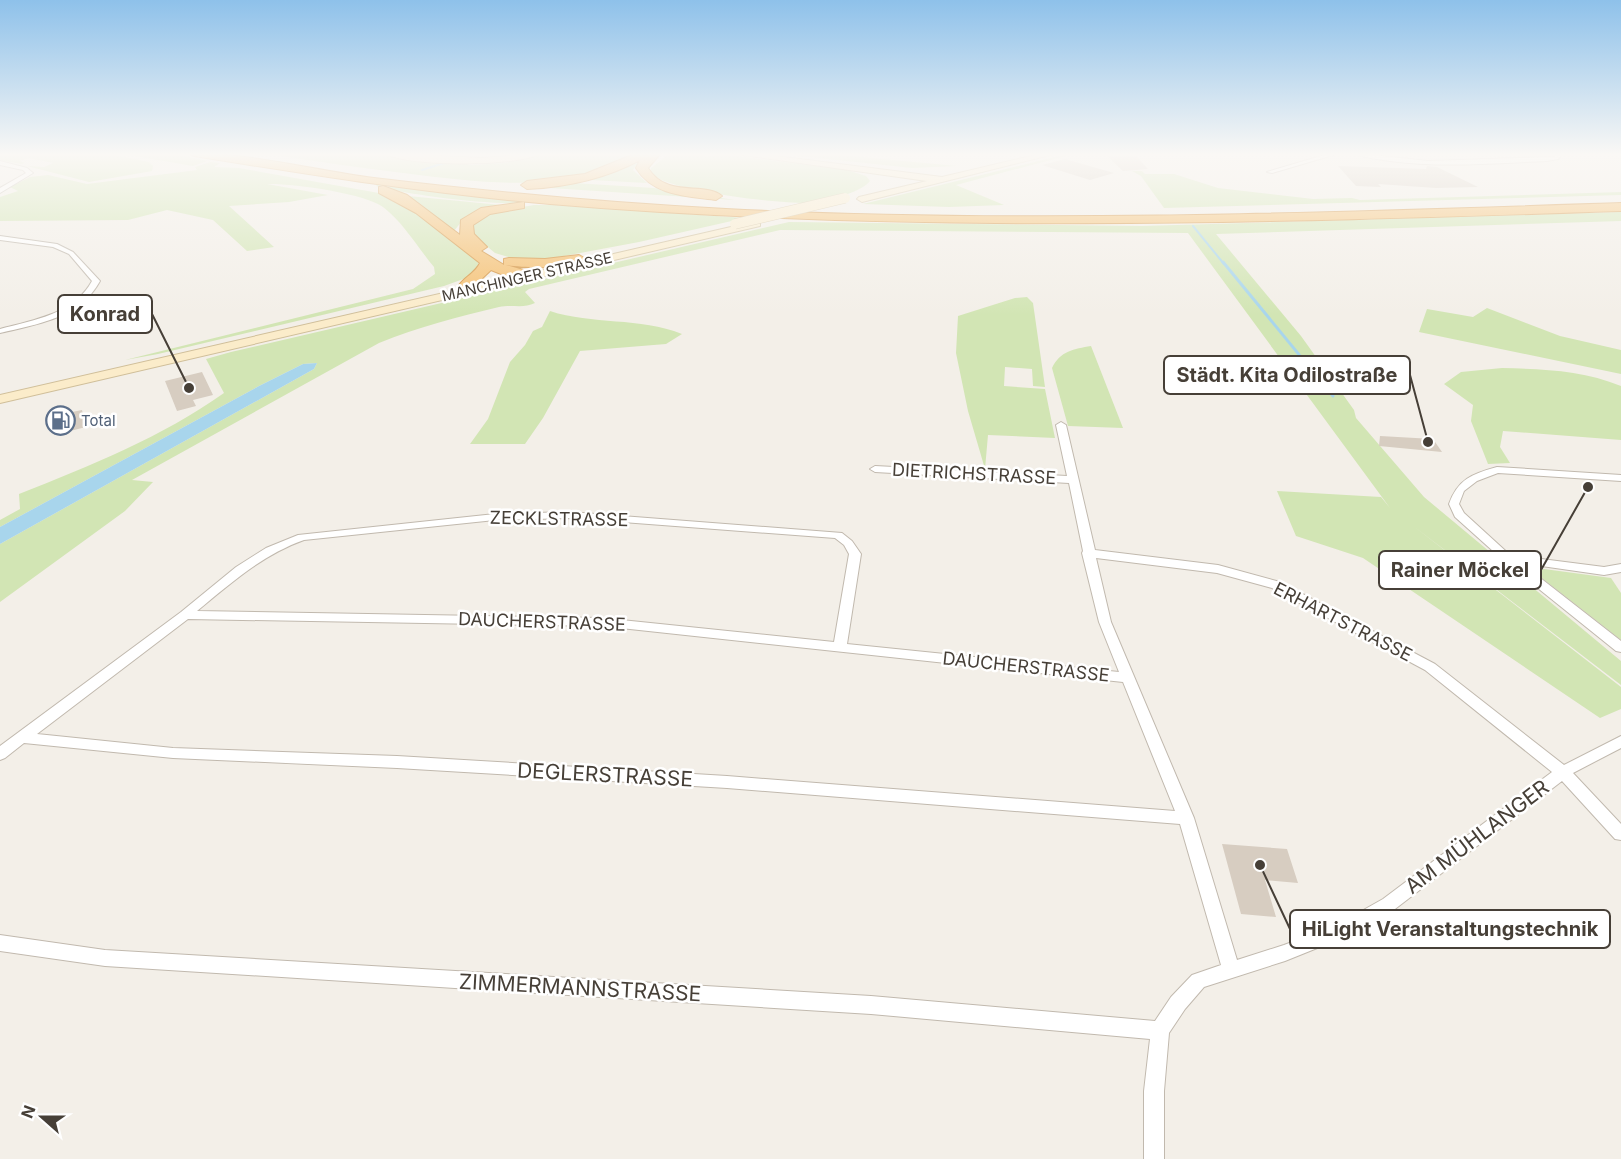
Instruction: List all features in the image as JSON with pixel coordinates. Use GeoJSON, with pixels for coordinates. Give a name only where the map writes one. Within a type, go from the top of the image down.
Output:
{"type":"FeatureCollection","features":[{"type":"Feature","properties":{"kind":"highway"},"geometry":{"type":"LineString","coordinates":[[418,207],[505,273],[529,276]]}},
{"type":"Feature","properties":{"kind":"highway"},"geometry":{"type":"LineString","coordinates":[[502,207],[471,219],[465,227],[467,235],[490,255],[505,273]]}},
{"type":"Feature","properties":{"kind":"highway"},"geometry":{"type":"LineString","coordinates":[[665,207],[779,214],[1108,220],[1286,219],[1619,207]]}},
{"type":"Feature","properties":{"kind":"highway"},"geometry":{"type":"LineString","coordinates":[[986,207],[1193,213],[1388,207]]}},
{"type":"Feature","properties":{"kind":"highway"},"geometry":{"type":"LineString","coordinates":[[505,273],[545,263],[579,259]]}},
{"type":"Feature","properties":{"kind":"highway"},"geometry":{"type":"LineString","coordinates":[[466,285],[482,273],[488,261]]}},
{"type":"Feature","properties":{"kind":"main road","name":"MANCHINGER STRASSE"},"geometry":{"type":"LineString","coordinates":[[529,276],[821,207]]}},
{"type":"Feature","properties":{"kind":"main road","name":"MANCHINGER STRASSE"},"geometry":{"type":"LineString","coordinates":[[579,259],[822,207]]}},
{"type":"Feature","properties":{"kind":"main road","name":"MANCHINGER STRASSE"},"geometry":{"type":"LineString","coordinates":[[0,392],[466,285],[505,273]]}},
{"type":"Feature","properties":{"kind":"main road","name":"MANCHINGER STRASSE"},"geometry":{"type":"LineString","coordinates":[[0,399],[505,273]]}},
{"type":"Feature","properties":{"kind":"street"},"geometry":{"type":"LineString","coordinates":[[0,238],[55,245],[71,253],[96,281],[92,291],[62,312],[0,331]]}},
{"type":"Feature","properties":{"kind":"street"},"geometry":{"type":"LineString","coordinates":[[1061,425],[1105,622],[1186,818],[1231,969]]}},
{"type":"Feature","properties":{"kind":"street","name":"DIETRICHSTRASSE"},"geometry":{"type":"LineString","coordinates":[[875,469],[1074,480]]}},
{"type":"Feature","properties":{"kind":"street"},"geometry":{"type":"LineString","coordinates":[[1621,478],[1497,470],[1473,479],[1459,490],[1454,504],[1459,515],[1507,558],[1621,648]]}},
{"type":"Feature","properties":{"kind":"street","name":"ZECKLSTRASSE"},"geometry":{"type":"LineString","coordinates":[[185,615],[259,556],[287,541],[302,537],[485,518],[570,515],[838,535],[849,543],[855,554],[840,647]]}},
{"type":"Feature","properties":{"kind":"street","name":"ERHARTSTRASSE"},"geometry":{"type":"LineString","coordinates":[[1088,553],[1218,569],[1276,585],[1430,667],[1563,772],[1621,834]]}},
{"type":"Feature","properties":{"kind":"street"},"geometry":{"type":"LineString","coordinates":[[1507,558],[1604,571],[1621,568]]}},
{"type":"Feature","properties":{"kind":"street"},"geometry":{"type":"LineString","coordinates":[[0,754],[185,615]]}},
{"type":"Feature","properties":{"kind":"street","name":"DAUCHERSTRASSE"},"geometry":{"type":"LineString","coordinates":[[185,615],[602,622],[1128,678]]}},
{"type":"Feature","properties":{"kind":"street","name":"DEGLERSTRASSE"},"geometry":{"type":"LineString","coordinates":[[22,738],[172,753],[397,762],[727,782],[1186,818]]}},
{"type":"Feature","properties":{"kind":"street","name":"AM MÜHLANGER"},"geometry":{"type":"LineString","coordinates":[[1160,1031],[1178,1003],[1197,981],[1285,953],[1341,931],[1389,904],[1563,772],[1621,741]]}},
{"type":"Feature","properties":{"kind":"street","name":"ZIMMERMANNSTRASSE"},"geometry":{"type":"LineString","coordinates":[[0,943],[105,958],[871,1005],[1160,1031]]}},
{"type":"Feature","properties":{"kind":"street"},"geometry":{"type":"LineString","coordinates":[[1154,1159],[1154,1091],[1160,1031]]}},
{"type":"Feature","properties":{"kind":"green space"},"geometry":{"type":"Polygon","coordinates":[[[0,207],[230,207],[274,247],[247,251],[213,220],[167,210],[128,220],[0,221],[0,207]]]}},
{"type":"Feature","properties":{"kind":"green space"},"geometry":{"type":"Polygon","coordinates":[[[383,207],[416,209],[476,258],[479,265],[469,277],[444,286],[125,360],[413,289],[435,274],[434,267],[383,207]]]}},
{"type":"Feature","properties":{"kind":"green space"},"geometry":{"type":"Polygon","coordinates":[[[422,207],[494,207],[466,216],[454,231],[422,207]]]}},
{"type":"Feature","properties":{"kind":"green space"},"geometry":{"type":"Polygon","coordinates":[[[522,207],[586,207],[745,218],[639,242],[548,259],[522,261],[495,253],[471,233],[471,223],[483,214],[522,207]]]}},
{"type":"Feature","properties":{"kind":"green space"},"geometry":{"type":"Polygon","coordinates":[[[1621,212],[1621,221],[1216,234],[1301,336],[1354,410],[1356,418],[1424,497],[1621,661],[1621,685],[1412,525],[1621,687],[1621,709],[1600,718],[1363,558],[1296,536],[1277,491],[1381,497],[1390,508],[1188,233],[780,230],[529,289],[525,292],[535,303],[531,305],[504,306],[468,315],[423,327],[379,343],[132,480],[153,482],[125,511],[0,602],[0,544],[314,369],[317,363],[303,364],[259,386],[0,527],[0,520],[20,509],[19,494],[151,437],[224,393],[206,359],[231,352],[789,222],[1142,226],[1621,212]]]}},
{"type":"Feature","properties":{"kind":"green space"},"geometry":{"type":"Polygon","coordinates":[[[1027,297],[1033,303],[1045,387],[1033,386],[1032,369],[1005,367],[1004,386],[1045,389],[1055,438],[988,435],[985,469],[968,411],[956,353],[958,316],[1015,298],[1027,297]]]}},
{"type":"Feature","properties":{"kind":"green space"},"geometry":{"type":"Polygon","coordinates":[[[1487,308],[1560,336],[1621,350],[1621,374],[1419,332],[1427,309],[1473,317],[1487,308]]]}},
{"type":"Feature","properties":{"kind":"green space"},"geometry":{"type":"Polygon","coordinates":[[[550,311],[582,318],[650,325],[682,334],[666,344],[580,351],[543,418],[525,444],[470,444],[488,419],[510,362],[525,345],[533,331],[542,327],[550,311]]]}},
{"type":"Feature","properties":{"kind":"green space"},"geometry":{"type":"Polygon","coordinates":[[[1091,346],[1123,428],[1068,426],[1052,368],[1063,354],[1091,346]]]}},
{"type":"Feature","properties":{"kind":"green space"},"geometry":{"type":"Polygon","coordinates":[[[1502,368],[1577,374],[1621,386],[1621,440],[1503,431],[1500,447],[1510,463],[1488,464],[1471,421],[1473,405],[1444,384],[1461,372],[1502,368]]]}},
{"type":"Feature","properties":{"kind":"green space"},"geometry":{"type":"Polygon","coordinates":[[[1544,569],[1611,578],[1621,593],[1621,640],[1534,572],[1544,569]]]}},
{"type":"Feature","properties":{"kind":"water"},"geometry":{"type":"Polygon","coordinates":[[[317,363],[314,369],[0,544],[0,527],[259,386],[303,364],[317,363]]]}},
{"type":"Feature","properties":{"kind":"building"},"geometry":{"type":"Polygon","coordinates":[[[202,372],[213,395],[193,400],[196,406],[177,411],[165,381],[202,372]]]}},
{"type":"Feature","properties":{"kind":"building"},"geometry":{"type":"Polygon","coordinates":[[[82,410],[86,427],[66,432],[62,414],[82,410]]]}},
{"type":"Feature","properties":{"kind":"building"},"geometry":{"type":"Polygon","coordinates":[[[1380,436],[1433,439],[1442,452],[1379,446],[1380,436]]]}},
{"type":"Feature","properties":{"kind":"building"},"geometry":{"type":"Polygon","coordinates":[[[1222,844],[1287,849],[1298,883],[1265,880],[1276,917],[1241,914],[1222,844]]]}},
{"type":"Feature","properties":{"kind":"waterway"},"geometry":{"type":"LineString","coordinates":[[1193,226],[1224,264]]}},
{"type":"Feature","properties":{"kind":"waterway"},"geometry":{"type":"LineString","coordinates":[[1223,262],[1333,396]]}},
{"type":"Feature","properties":{"kind":"place","name":"Konrad"},"geometry":{"type":"Point","coordinates":[189,388]}},
{"type":"Feature","properties":{"kind":"place","name":"Total"},"geometry":{"type":"Point","coordinates":[60,421]}},
{"type":"Feature","properties":{"kind":"place","name":"Städt. Kita Odilostraße"},"geometry":{"type":"Point","coordinates":[1428,442]}},
{"type":"Feature","properties":{"kind":"place","name":"Rainer Möckel"},"geometry":{"type":"Point","coordinates":[1588,487]}},
{"type":"Feature","properties":{"kind":"place","name":"HiLight Veranstaltungstechnik"},"geometry":{"type":"Point","coordinates":[1260,865]}}]}
